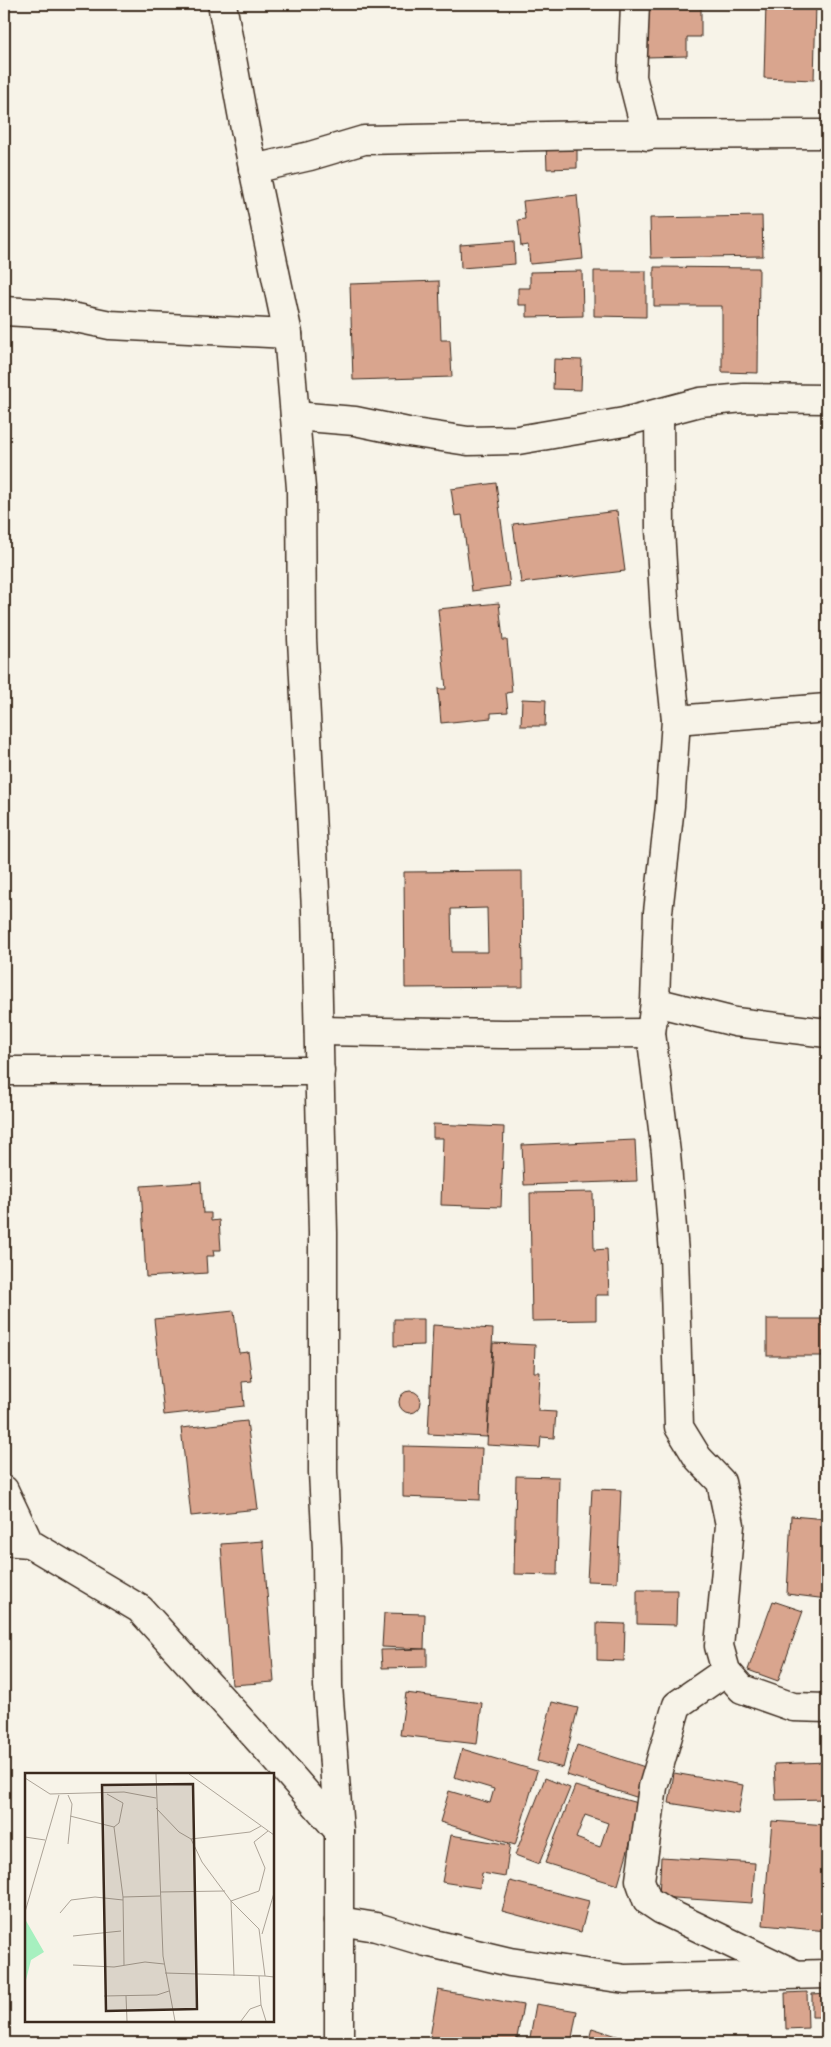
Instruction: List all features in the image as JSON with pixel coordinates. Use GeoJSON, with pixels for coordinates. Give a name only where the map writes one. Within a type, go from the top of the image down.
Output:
{"type":"FeatureCollection","features":[{"type":"Feature","properties":{"kind":"street"},"geometry":{"type":"LineString","coordinates":[[222,4],[253,169],[288,334],[301,488],[302,639],[316,910],[320,1071],[323,1233],[323,1472],[327,1549],[328,1686],[339,1831],[339,2043]]}},
{"type":"Feature","properties":{"kind":"street"},"geometry":{"type":"LineString","coordinates":[[635,4],[632,78],[647,136]]}},
{"type":"Feature","properties":{"kind":"street"},"geometry":{"type":"LineString","coordinates":[[253,169],[310,156],[364,140],[590,135],[827,134]]}},
{"type":"Feature","properties":{"kind":"street"},"geometry":{"type":"LineString","coordinates":[[4,311],[57,314],[110,325],[288,334]]}},
{"type":"Feature","properties":{"kind":"street"},"geometry":{"type":"LineString","coordinates":[[295,416],[355,421],[408,432],[468,441],[518,440],[567,433],[660,414],[700,402],[735,398],[827,399]]}},
{"type":"Feature","properties":{"kind":"street"},"geometry":{"type":"LineString","coordinates":[[660,414],[660,529],[665,616],[676,720],[670,806],[658,912],[655,1002],[651,1033],[666,1153],[674,1253],[679,1427],[698,1458],[721,1482],[730,1525],[719,1646],[726,1671],[742,1689],[793,1707],[827,1708]]}},
{"type":"Feature","properties":{"kind":"street"},"geometry":{"type":"LineString","coordinates":[[676,720],[827,708]]}},
{"type":"Feature","properties":{"kind":"street"},"geometry":{"type":"LineString","coordinates":[[655,1002],[735,1022],[827,1033]]}},
{"type":"Feature","properties":{"kind":"street"},"geometry":{"type":"LineString","coordinates":[[319,1032],[651,1033]]}},
{"type":"Feature","properties":{"kind":"street"},"geometry":{"type":"LineString","coordinates":[[4,1071],[320,1071]]}},
{"type":"Feature","properties":{"kind":"street"},"geometry":{"type":"LineString","coordinates":[[4,1490],[17,1542],[140,1609],[339,1831]]}},
{"type":"Feature","properties":{"kind":"street"},"geometry":{"type":"LineString","coordinates":[[726,1671],[677,1705],[653,1787],[640,1880],[647,1900],[662,1910],[799,1975]]}},
{"type":"Feature","properties":{"kind":"street"},"geometry":{"type":"LineString","coordinates":[[339,1922],[376,1927],[426,1942],[510,1962],[625,1979],[827,1974]]}},
{"type":"Feature","properties":{"kind":"building"},"geometry":{"type":"Polygon","coordinates":[[[646,4],[701,4],[701,37],[687,37],[687,56],[646,57],[646,4]]]}},
{"type":"Feature","properties":{"kind":"building"},"geometry":{"type":"Polygon","coordinates":[[[766,4],[816,4],[814,80],[764,78],[766,4]]]}},
{"type":"Feature","properties":{"kind":"building"},"geometry":{"type":"Polygon","coordinates":[[[577,141],[577,168],[547,169],[546,142],[577,141]]]}},
{"type":"Feature","properties":{"kind":"building"},"geometry":{"type":"Polygon","coordinates":[[[577,195],[583,259],[530,264],[528,245],[521,246],[518,220],[525,219],[523,201],[577,195]]]}},
{"type":"Feature","properties":{"kind":"building"},"geometry":{"type":"Polygon","coordinates":[[[762,216],[763,256],[651,258],[650,218],[762,216]]]}},
{"type":"Feature","properties":{"kind":"building"},"geometry":{"type":"Polygon","coordinates":[[[514,241],[515,264],[461,268],[460,245],[514,241]]]}},
{"type":"Feature","properties":{"kind":"building"},"geometry":{"type":"Polygon","coordinates":[[[654,267],[759,268],[758,373],[722,372],[722,306],[654,306],[654,267]]]}},
{"type":"Feature","properties":{"kind":"building"},"geometry":{"type":"Polygon","coordinates":[[[582,271],[583,316],[527,317],[527,305],[518,305],[518,288],[530,288],[530,272],[582,271]]]}},
{"type":"Feature","properties":{"kind":"building"},"geometry":{"type":"Polygon","coordinates":[[[594,271],[646,271],[646,317],[594,316],[594,271]]]}},
{"type":"Feature","properties":{"kind":"building"},"geometry":{"type":"Polygon","coordinates":[[[439,281],[441,340],[450,340],[452,377],[353,380],[350,284],[439,281]]]}},
{"type":"Feature","properties":{"kind":"building"},"geometry":{"type":"Polygon","coordinates":[[[554,359],[582,360],[581,390],[553,389],[554,359]]]}},
{"type":"Feature","properties":{"kind":"building"},"geometry":{"type":"Polygon","coordinates":[[[496,483],[510,586],[472,591],[462,515],[455,516],[451,489],[496,483]]]}},
{"type":"Feature","properties":{"kind":"building"},"geometry":{"type":"Polygon","coordinates":[[[617,511],[625,571],[521,583],[513,524],[617,511]]]}},
{"type":"Feature","properties":{"kind":"building"},"geometry":{"type":"Polygon","coordinates":[[[499,603],[503,640],[507,640],[512,692],[506,693],[508,712],[491,713],[491,718],[441,723],[438,689],[446,689],[438,609],[499,603]]]}},
{"type":"Feature","properties":{"kind":"building"},"geometry":{"type":"Polygon","coordinates":[[[522,699],[546,700],[545,726],[521,726],[522,699]]]}},
{"type":"Feature","properties":{"kind":"building"},"geometry":{"type":"Polygon","coordinates":[[[522,871],[523,987],[405,988],[404,872],[522,871]],[[487,908],[451,909],[452,952],[488,952],[487,908]]]}},
{"type":"Feature","properties":{"kind":"building"},"geometry":{"type":"Polygon","coordinates":[[[433,1124],[504,1127],[501,1207],[441,1205],[443,1138],[433,1138],[433,1124]]]}},
{"type":"Feature","properties":{"kind":"building"},"geometry":{"type":"Polygon","coordinates":[[[635,1140],[637,1181],[524,1185],[522,1145],[635,1140]]]}},
{"type":"Feature","properties":{"kind":"building"},"geometry":{"type":"Polygon","coordinates":[[[201,1182],[203,1213],[211,1213],[211,1221],[219,1220],[221,1250],[213,1250],[214,1256],[206,1256],[207,1273],[146,1277],[141,1186],[201,1182]]]}},
{"type":"Feature","properties":{"kind":"building"},"geometry":{"type":"Polygon","coordinates":[[[593,1192],[594,1250],[607,1249],[609,1295],[596,1295],[596,1320],[532,1321],[530,1193],[593,1192]]]}},
{"type":"Feature","properties":{"kind":"building"},"geometry":{"type":"Polygon","coordinates":[[[234,1311],[239,1353],[248,1352],[252,1381],[242,1382],[244,1406],[164,1415],[154,1319],[234,1311]]]}},
{"type":"Feature","properties":{"kind":"building"},"geometry":{"type":"Polygon","coordinates":[[[394,1319],[424,1319],[424,1345],[394,1346],[394,1319]]]}},
{"type":"Feature","properties":{"kind":"building"},"geometry":{"type":"Polygon","coordinates":[[[767,1319],[827,1319],[827,1356],[767,1356],[767,1319]]]}},
{"type":"Feature","properties":{"kind":"building"},"geometry":{"type":"Polygon","coordinates":[[[433,1325],[493,1329],[487,1437],[428,1434],[433,1325]]]}},
{"type":"Feature","properties":{"kind":"building"},"geometry":{"type":"Polygon","coordinates":[[[493,1343],[535,1345],[534,1372],[540,1372],[538,1411],[556,1412],[554,1438],[541,1437],[540,1448],[487,1445],[493,1343]]]}},
{"type":"Feature","properties":{"kind":"building"},"geometry":{"type":"Polygon","coordinates":[[[410,1391],[418,1394],[421,1402],[418,1410],[410,1413],[402,1410],[399,1402],[402,1394],[410,1391]]]}},
{"type":"Feature","properties":{"kind":"building"},"geometry":{"type":"Polygon","coordinates":[[[247,1421],[258,1509],[191,1516],[181,1428],[247,1421]]]}},
{"type":"Feature","properties":{"kind":"building"},"geometry":{"type":"Polygon","coordinates":[[[403,1446],[482,1448],[480,1500],[403,1497],[403,1446]]]}},
{"type":"Feature","properties":{"kind":"building"},"geometry":{"type":"Polygon","coordinates":[[[516,1476],[559,1477],[557,1575],[514,1574],[516,1476]]]}},
{"type":"Feature","properties":{"kind":"building"},"geometry":{"type":"Polygon","coordinates":[[[592,1489],[621,1490],[617,1582],[587,1581],[592,1489]]]}},
{"type":"Feature","properties":{"kind":"building"},"geometry":{"type":"Polygon","coordinates":[[[791,1516],[827,1519],[827,1599],[787,1594],[791,1516]]]}},
{"type":"Feature","properties":{"kind":"building"},"geometry":{"type":"Polygon","coordinates":[[[263,1541],[274,1682],[232,1685],[221,1544],[263,1541]]]}},
{"type":"Feature","properties":{"kind":"building"},"geometry":{"type":"Polygon","coordinates":[[[637,1590],[677,1590],[676,1625],[637,1624],[637,1590]]]}},
{"type":"Feature","properties":{"kind":"building"},"geometry":{"type":"Polygon","coordinates":[[[773,1601],[803,1611],[778,1681],[748,1670],[773,1601]]]}},
{"type":"Feature","properties":{"kind":"building"},"geometry":{"type":"Polygon","coordinates":[[[384,1613],[425,1614],[424,1649],[382,1647],[384,1613]]]}},
{"type":"Feature","properties":{"kind":"building"},"geometry":{"type":"Polygon","coordinates":[[[597,1623],[625,1624],[624,1661],[597,1660],[597,1623]]]}},
{"type":"Feature","properties":{"kind":"building"},"geometry":{"type":"Polygon","coordinates":[[[427,1649],[427,1667],[382,1668],[381,1650],[427,1649]]]}},
{"type":"Feature","properties":{"kind":"building"},"geometry":{"type":"Polygon","coordinates":[[[406,1693],[482,1703],[477,1744],[400,1735],[406,1693]]]}},
{"type":"Feature","properties":{"kind":"building"},"geometry":{"type":"Polygon","coordinates":[[[552,1702],[578,1708],[563,1768],[537,1761],[552,1702]]]}},
{"type":"Feature","properties":{"kind":"building"},"geometry":{"type":"Polygon","coordinates":[[[577,1745],[648,1768],[639,1798],[567,1775],[577,1745]]]}},
{"type":"Feature","properties":{"kind":"building"},"geometry":{"type":"Polygon","coordinates":[[[462,1749],[537,1771],[515,1845],[440,1822],[449,1791],[490,1803],[494,1789],[454,1777],[462,1749]]]}},
{"type":"Feature","properties":{"kind":"building"},"geometry":{"type":"Polygon","coordinates":[[[827,1762],[827,1799],[776,1800],[774,1764],[827,1762]]]}},
{"type":"Feature","properties":{"kind":"building"},"geometry":{"type":"Polygon","coordinates":[[[674,1773],[743,1785],[738,1814],[669,1803],[674,1773]]]}},
{"type":"Feature","properties":{"kind":"building"},"geometry":{"type":"Polygon","coordinates":[[[545,1778],[570,1788],[539,1864],[515,1855],[545,1778]]]}},
{"type":"Feature","properties":{"kind":"building"},"geometry":{"type":"Polygon","coordinates":[[[575,1786],[641,1804],[618,1885],[545,1863],[575,1786]],[[585,1815],[576,1838],[600,1847],[608,1823],[585,1815]]]}},
{"type":"Feature","properties":{"kind":"building"},"geometry":{"type":"Polygon","coordinates":[[[772,1821],[827,1825],[827,1931],[763,1925],[772,1821]]]}},
{"type":"Feature","properties":{"kind":"building"},"geometry":{"type":"Polygon","coordinates":[[[451,1835],[510,1845],[505,1877],[482,1873],[480,1888],[442,1882],[451,1835]]]}},
{"type":"Feature","properties":{"kind":"building"},"geometry":{"type":"Polygon","coordinates":[[[661,1857],[755,1863],[752,1903],[659,1897],[661,1857]]]}},
{"type":"Feature","properties":{"kind":"building"},"geometry":{"type":"Polygon","coordinates":[[[510,1881],[589,1901],[581,1932],[502,1911],[510,1881]]]}},
{"type":"Feature","properties":{"kind":"building"},"geometry":{"type":"Polygon","coordinates":[[[438,1990],[523,2005],[516,2043],[485,2043],[463,2040],[463,2043],[429,2043],[438,1990]]]}},
{"type":"Feature","properties":{"kind":"building"},"geometry":{"type":"Polygon","coordinates":[[[807,1992],[808,2028],[786,2029],[785,1993],[807,1992]]]}},
{"type":"Feature","properties":{"kind":"building"},"geometry":{"type":"Polygon","coordinates":[[[827,1993],[827,2017],[812,2017],[812,1994],[827,1993]]]}},
{"type":"Feature","properties":{"kind":"building"},"geometry":{"type":"Polygon","coordinates":[[[536,2004],[577,2011],[571,2043],[529,2043],[536,2004]]]}},
{"type":"Feature","properties":{"kind":"building"},"geometry":{"type":"Polygon","coordinates":[[[592,2028],[639,2043],[588,2043],[592,2028]]]}}]}
